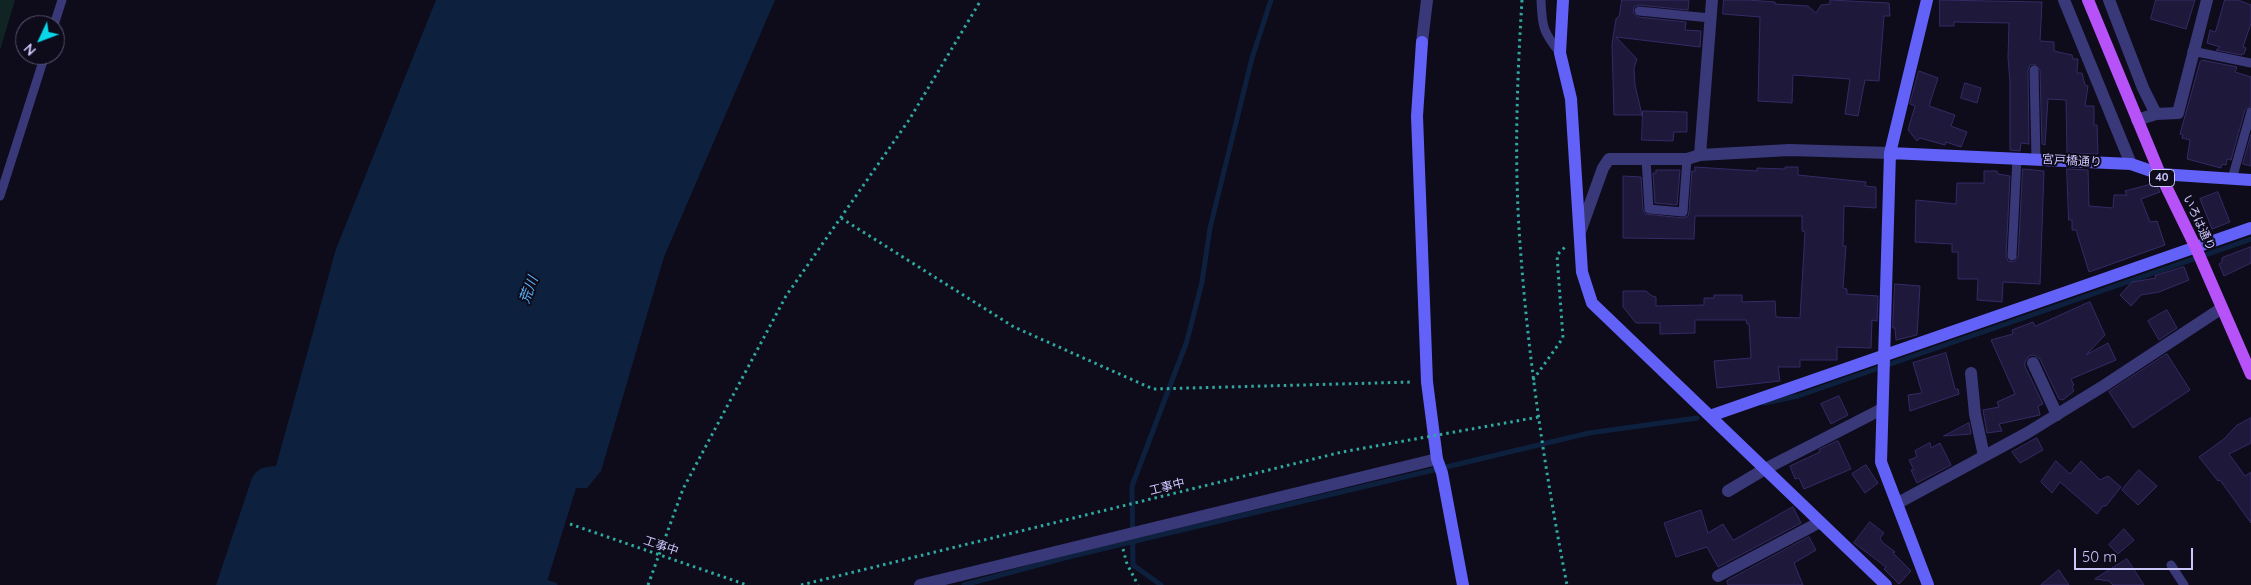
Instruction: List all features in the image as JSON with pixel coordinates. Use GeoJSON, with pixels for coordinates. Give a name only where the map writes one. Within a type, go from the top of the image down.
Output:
{"type":"FeatureCollection","features":[{"type":"Feature","properties":{"kind":"main road","name":"いろは通り"},"geometry":{"type":"LineString","coordinates":[[2088,0],[2160,174],[2198,251],[2251,374]]}},
{"type":"Feature","properties":{"kind":"street"},"geometry":{"type":"LineString","coordinates":[[1427,0],[1417,116],[1427,382],[1437,460],[1442,473],[1463,585]]}},
{"type":"Feature","properties":{"kind":"street"},"geometry":{"type":"LineString","coordinates":[[1563,0],[1560,53],[1570,98],[1582,272],[1592,303],[1886,585]]}},
{"type":"Feature","properties":{"kind":"street"},"geometry":{"type":"LineString","coordinates":[[1700,155],[1712,0]]}},
{"type":"Feature","properties":{"kind":"street"},"geometry":{"type":"LineString","coordinates":[[1926,0],[1890,153],[1881,462],[1928,585]]}},
{"type":"Feature","properties":{"kind":"street"},"geometry":{"type":"LineString","coordinates":[[2064,0],[2131,164]]}},
{"type":"Feature","properties":{"kind":"street"},"geometry":{"type":"LineString","coordinates":[[2109,0],[2143,88],[2156,114]]}},
{"type":"Feature","properties":{"kind":"street"},"geometry":{"type":"LineString","coordinates":[[2137,120],[2156,114],[2178,113],[2192,51],[2207,0]]}},
{"type":"Feature","properties":{"kind":"street"},"geometry":{"type":"LineString","coordinates":[[1580,232],[1602,168],[1609,159],[1687,159],[1700,155],[1788,150],[1890,153]]}},
{"type":"Feature","properties":{"kind":"street","name":"宮戸橋通り"},"geometry":{"type":"LineString","coordinates":[[1890,153],[2131,164],[2160,174],[2251,180]]}},
{"type":"Feature","properties":{"kind":"street"},"geometry":{"type":"LineString","coordinates":[[1710,416],[2198,251],[2251,228]]}},
{"type":"Feature","properties":{"kind":"street"},"geometry":{"type":"LineString","coordinates":[[1898,503],[2057,415],[2222,308]]}},
{"type":"Feature","properties":{"kind":"street"},"geometry":{"type":"LineString","coordinates":[[2033,363],[2057,415]]}},
{"type":"Feature","properties":{"kind":"street"},"geometry":{"type":"LineString","coordinates":[[1971,373],[1974,414],[1984,456]]}},
{"type":"Feature","properties":{"kind":"street"},"geometry":{"type":"LineString","coordinates":[[1728,491],[1765,469],[1882,409]]}},
{"type":"Feature","properties":{"kind":"street"},"geometry":{"type":"LineString","coordinates":[[920,585],[1122,534],[1437,460]]}},
{"type":"Feature","properties":{"kind":"street"},"geometry":{"type":"LineString","coordinates":[[1718,576],[1820,522]]}},
{"type":"Feature","properties":{"kind":"lane"},"geometry":{"type":"LineString","coordinates":[[57,15],[62,0]]}},
{"type":"Feature","properties":{"kind":"lane"},"geometry":{"type":"LineString","coordinates":[[1541,0],[1542,23],[1546,36],[1560,53]]}},
{"type":"Feature","properties":{"kind":"lane"},"geometry":{"type":"LineString","coordinates":[[1639,11],[1710,18]]}},
{"type":"Feature","properties":{"kind":"lane"},"geometry":{"type":"LineString","coordinates":[[2192,51],[2251,63]]}},
{"type":"Feature","properties":{"kind":"lane"},"geometry":{"type":"LineString","coordinates":[[0,196],[42,65]]}},
{"type":"Feature","properties":{"kind":"lane"},"geometry":{"type":"LineString","coordinates":[[2034,70],[2036,159]]}},
{"type":"Feature","properties":{"kind":"lane"},"geometry":{"type":"LineString","coordinates":[[2232,179],[2251,112]]}},
{"type":"Feature","properties":{"kind":"lane"},"geometry":{"type":"LineString","coordinates":[[2012,256],[2017,158]]}},
{"type":"Feature","properties":{"kind":"lane"},"geometry":{"type":"LineString","coordinates":[[1646,159],[1649,209],[1683,212],[1687,159]]}},
{"type":"Feature","properties":{"kind":"lane"},"geometry":{"type":"LineString","coordinates":[[2172,565],[2184,585]]}},
{"type":"Feature","properties":{"kind":"path"},"geometry":{"type":"LineString","coordinates":[[648,585],[683,489],[786,296],[909,120],[981,0]]}},
{"type":"Feature","properties":{"kind":"path"},"geometry":{"type":"LineString","coordinates":[[1522,0],[1517,134],[1520,241],[1533,381],[1567,585]]}},
{"type":"Feature","properties":{"kind":"path"},"geometry":{"type":"LineString","coordinates":[[841,218],[1014,327],[1153,389],[1427,382]]}},
{"type":"Feature","properties":{"kind":"path"},"geometry":{"type":"LineString","coordinates":[[1533,381],[1562,338],[1557,255],[1580,232]]}},
{"type":"Feature","properties":{"kind":"path","name":"工事中"},"geometry":{"type":"LineString","coordinates":[[801,585],[1342,452],[1539,417]]}},
{"type":"Feature","properties":{"kind":"path","name":"工事中"},"geometry":{"type":"LineString","coordinates":[[570,524],[747,585]]}},
{"type":"Feature","properties":{"kind":"path"},"geometry":{"type":"LineString","coordinates":[[1125,556],[1126,564],[1138,585]]}},
{"type":"Feature","properties":{"kind":"green space"},"geometry":{"type":"Polygon","coordinates":[[[0,0],[15,0],[0,50],[0,0]]]}},
{"type":"Feature","properties":{"kind":"water","name":"荒川"},"geometry":{"type":"Polygon","coordinates":[[[436,0],[775,0],[664,257],[601,471],[587,488],[576,488],[546,585],[216,585],[254,474],[265,467],[276,466],[336,249],[436,0]]]}},
{"type":"Feature","properties":{"kind":"building"},"geometry":{"type":"Polygon","coordinates":[[[1622,0],[1689,0],[1688,10],[1639,5],[1634,7],[1633,13],[1638,17],[1686,22],[1685,30],[1701,31],[1700,47],[1616,37],[1637,59],[1634,68],[1635,85],[1642,115],[1614,115],[1612,44],[1616,19],[1619,16],[1622,0]]]}},
{"type":"Feature","properties":{"kind":"building"},"geometry":{"type":"Polygon","coordinates":[[[1724,0],[1748,0],[1808,6],[1816,13],[1821,5],[1830,4],[1830,0],[1889,3],[1890,16],[1884,16],[1879,81],[1865,80],[1858,116],[1845,114],[1850,79],[1793,75],[1792,103],[1758,101],[1760,17],[1723,14],[1724,0]]]}},
{"type":"Feature","properties":{"kind":"building"},"geometry":{"type":"Polygon","coordinates":[[[1940,0],[2042,2],[2040,41],[2054,42],[2054,51],[2072,55],[2073,59],[2078,59],[2077,73],[2082,73],[2085,85],[2088,86],[2085,106],[2094,106],[2094,125],[2097,125],[2098,154],[2067,153],[2066,100],[2048,99],[2045,145],[2042,144],[2040,70],[2034,64],[2030,65],[2028,70],[2029,144],[2021,143],[2020,151],[2010,150],[2009,23],[1954,22],[1954,26],[1940,26],[1940,0]]]}},
{"type":"Feature","properties":{"kind":"building"},"geometry":{"type":"Polygon","coordinates":[[[2156,0],[2195,0],[2186,29],[2151,19],[2156,0]]]}},
{"type":"Feature","properties":{"kind":"building"},"geometry":{"type":"Polygon","coordinates":[[[2225,0],[2238,0],[2251,5],[2251,23],[2243,47],[2246,48],[2244,54],[2241,55],[2216,50],[2220,47],[2207,43],[2210,30],[2215,32],[2225,0]]]}},
{"type":"Feature","properties":{"kind":"building"},"geometry":{"type":"Polygon","coordinates":[[[2202,60],[2237,67],[2235,72],[2251,77],[2251,106],[2245,110],[2231,160],[2227,159],[2226,165],[2222,164],[2221,168],[2187,159],[2190,140],[2182,138],[2183,135],[2180,134],[2202,60]]]}},
{"type":"Feature","properties":{"kind":"building"},"geometry":{"type":"Polygon","coordinates":[[[1919,71],[1938,78],[1929,106],[1955,115],[1951,126],[1967,132],[1961,147],[1946,142],[1945,145],[1920,138],[1917,141],[1908,130],[1915,106],[1910,104],[1919,71]]]}},
{"type":"Feature","properties":{"kind":"building"},"geometry":{"type":"Polygon","coordinates":[[[1965,83],[1981,88],[1977,103],[1961,98],[1965,83]]]}},
{"type":"Feature","properties":{"kind":"building"},"geometry":{"type":"Polygon","coordinates":[[[1643,111],[1687,112],[1687,132],[1674,132],[1673,141],[1642,140],[1643,111]]]}},
{"type":"Feature","properties":{"kind":"building"},"geometry":{"type":"Polygon","coordinates":[[[2251,135],[2251,166],[2243,164],[2251,135]]]}},
{"type":"Feature","properties":{"kind":"building"},"geometry":{"type":"Polygon","coordinates":[[[1695,167],[1757,171],[1757,168],[1785,169],[1785,167],[1798,167],[1798,175],[1866,182],[1865,186],[1876,187],[1876,208],[1844,206],[1843,246],[1846,246],[1843,288],[1847,289],[1847,294],[1878,296],[1877,321],[1872,320],[1871,348],[1837,347],[1837,360],[1800,360],[1800,367],[1778,367],[1780,381],[1717,388],[1714,361],[1751,358],[1749,324],[1747,324],[1746,320],[1695,320],[1695,333],[1660,334],[1660,323],[1636,323],[1623,307],[1623,291],[1646,291],[1656,297],[1656,306],[1704,305],[1704,298],[1714,298],[1714,295],[1742,295],[1742,302],[1775,301],[1776,317],[1800,318],[1805,232],[1802,231],[1802,216],[1695,216],[1694,239],[1623,238],[1623,176],[1641,177],[1645,214],[1683,218],[1688,216],[1689,212],[1692,171],[1695,171],[1695,167]]]}},
{"type":"Feature","properties":{"kind":"building"},"geometry":{"type":"Polygon","coordinates":[[[2023,169],[2044,171],[2040,284],[2003,282],[2002,302],[1977,300],[1978,279],[1958,279],[1958,252],[1952,252],[1952,244],[1915,242],[1916,200],[1956,204],[1957,183],[1984,183],[1984,171],[1997,171],[1998,174],[2010,176],[2006,256],[2008,261],[2014,262],[2018,256],[2023,169]]]}},
{"type":"Feature","properties":{"kind":"building"},"geometry":{"type":"Polygon","coordinates":[[[2067,169],[2088,170],[2089,206],[2113,208],[2114,195],[2127,195],[2125,191],[2155,183],[2160,192],[2141,199],[2150,222],[2157,221],[2165,245],[2089,272],[2076,230],[2072,230],[2072,220],[2069,220],[2067,169]]]}},
{"type":"Feature","properties":{"kind":"building"},"geometry":{"type":"Polygon","coordinates":[[[1656,170],[1680,170],[1677,205],[1655,203],[1653,173],[1656,173],[1656,170]]]}},
{"type":"Feature","properties":{"kind":"building"},"geometry":{"type":"Polygon","coordinates":[[[2218,192],[2230,222],[2212,229],[2200,199],[2218,192]]]}},
{"type":"Feature","properties":{"kind":"building"},"geometry":{"type":"Polygon","coordinates":[[[2251,247],[2251,263],[2224,276],[2219,264],[2222,262],[2222,258],[2251,247]]]}},
{"type":"Feature","properties":{"kind":"building"},"geometry":{"type":"Polygon","coordinates":[[[2184,267],[2189,280],[2159,292],[2141,295],[2131,306],[2120,295],[2132,282],[2156,278],[2155,276],[2184,267]]]}},
{"type":"Feature","properties":{"kind":"building"},"geometry":{"type":"Polygon","coordinates":[[[1895,284],[1920,286],[1917,335],[1896,340],[1895,328],[1893,328],[1895,284]]]}},
{"type":"Feature","properties":{"kind":"building"},"geometry":{"type":"Polygon","coordinates":[[[2090,302],[2105,335],[2086,355],[2108,343],[2116,360],[2071,379],[2074,391],[2063,400],[2059,399],[2040,359],[2034,355],[2029,356],[2025,366],[2043,404],[2038,406],[2040,415],[1999,424],[2002,431],[1987,433],[1983,410],[1999,407],[1997,402],[2015,394],[1991,340],[2013,334],[2012,330],[2033,322],[2035,326],[2090,302]]]}},
{"type":"Feature","properties":{"kind":"building"},"geometry":{"type":"Polygon","coordinates":[[[2167,310],[2177,328],[2159,340],[2148,321],[2167,310]]]}},
{"type":"Feature","properties":{"kind":"building"},"geometry":{"type":"Polygon","coordinates":[[[1946,353],[1955,389],[1958,389],[1959,394],[1910,411],[1908,395],[1922,393],[1913,363],[1946,353]]]}},
{"type":"Feature","properties":{"kind":"building"},"geometry":{"type":"Polygon","coordinates":[[[2167,354],[2190,390],[2133,428],[2109,392],[2167,354]]]}},
{"type":"Feature","properties":{"kind":"building"},"geometry":{"type":"Polygon","coordinates":[[[1839,396],[1848,415],[1831,424],[1821,404],[1839,396]]]}},
{"type":"Feature","properties":{"kind":"building"},"geometry":{"type":"Polygon","coordinates":[[[2251,418],[2251,443],[2229,454],[2245,476],[2251,472],[2251,523],[2220,480],[2218,481],[2199,457],[2224,439],[2236,426],[2251,418]]]}},
{"type":"Feature","properties":{"kind":"building"},"geometry":{"type":"Polygon","coordinates":[[[1969,423],[1971,434],[1944,436],[1969,423]]]}},
{"type":"Feature","properties":{"kind":"building"},"geometry":{"type":"Polygon","coordinates":[[[2037,438],[2043,450],[2020,463],[2012,452],[2037,438]]]}},
{"type":"Feature","properties":{"kind":"building"},"geometry":{"type":"Polygon","coordinates":[[[1838,441],[1851,469],[1804,489],[1799,478],[1795,479],[1790,466],[1838,441]]]}},
{"type":"Feature","properties":{"kind":"building"},"geometry":{"type":"Polygon","coordinates":[[[1930,443],[1931,448],[1940,443],[1951,465],[1917,483],[1909,460],[1917,457],[1915,451],[1930,443]]]}},
{"type":"Feature","properties":{"kind":"building"},"geometry":{"type":"Polygon","coordinates":[[[2056,461],[2070,474],[2081,461],[2100,480],[2108,476],[2121,487],[2097,514],[2060,482],[2052,493],[2041,482],[2056,461]]]}},
{"type":"Feature","properties":{"kind":"building"},"geometry":{"type":"Polygon","coordinates":[[[1866,465],[1878,483],[1865,493],[1852,474],[1866,465]]]}},
{"type":"Feature","properties":{"kind":"building"},"geometry":{"type":"Polygon","coordinates":[[[2139,470],[2157,486],[2138,505],[2122,490],[2139,470]]]}},
{"type":"Feature","properties":{"kind":"building"},"geometry":{"type":"Polygon","coordinates":[[[1793,507],[1801,523],[1718,567],[1707,547],[1676,557],[1664,523],[1701,510],[1708,533],[1723,524],[1733,540],[1793,507]]]}},
{"type":"Feature","properties":{"kind":"building"},"geometry":{"type":"Polygon","coordinates":[[[1870,522],[1884,533],[1880,538],[1882,542],[1895,552],[1893,553],[1911,571],[1899,584],[1884,569],[1886,567],[1854,543],[1870,522]]]}},
{"type":"Feature","properties":{"kind":"building"},"geometry":{"type":"Polygon","coordinates":[[[2124,529],[2134,540],[2118,554],[2109,545],[2124,529]]]}},
{"type":"Feature","properties":{"kind":"building"},"geometry":{"type":"Polygon","coordinates":[[[1809,537],[1816,550],[1794,563],[1803,585],[1728,585],[1727,581],[1809,537]]]}},
{"type":"Feature","properties":{"kind":"building"},"geometry":{"type":"Polygon","coordinates":[[[2127,559],[2144,585],[2113,585],[2109,581],[2095,579],[2127,559]]]}},
{"type":"Feature","properties":{"kind":"building"},"geometry":{"type":"Polygon","coordinates":[[[2059,570],[2069,585],[2041,585],[2059,570]]]}},
{"type":"Feature","properties":{"kind":"waterway"},"geometry":{"type":"LineString","coordinates":[[1161,585],[1133,565],[1132,486],[1187,341],[1202,282],[1210,228],[1252,58],[1271,0]]}},
{"type":"Feature","properties":{"kind":"waterway"},"geometry":{"type":"LineString","coordinates":[[1764,403],[1798,396],[2251,239]]}},
{"type":"Feature","properties":{"kind":"waterway"},"geometry":{"type":"LineString","coordinates":[[964,585],[1064,558],[1589,433],[1697,418]]}},
{"type":"Feature","properties":{"kind":"waterway"},"geometry":{"type":"LineString","coordinates":[[541,581],[555,585]]}}]}
